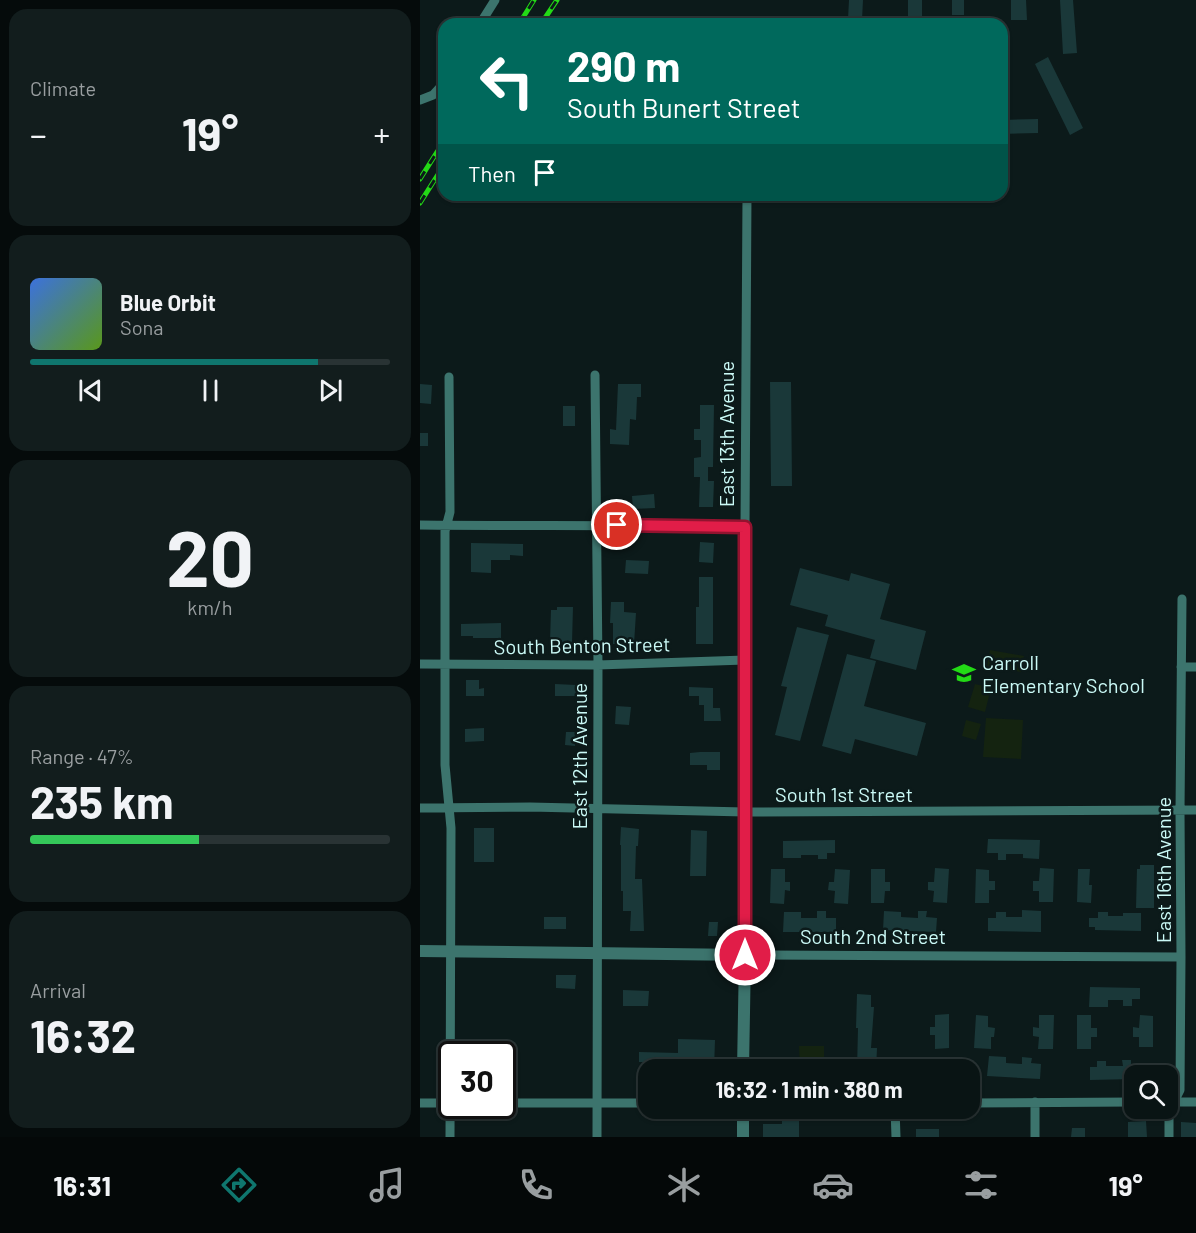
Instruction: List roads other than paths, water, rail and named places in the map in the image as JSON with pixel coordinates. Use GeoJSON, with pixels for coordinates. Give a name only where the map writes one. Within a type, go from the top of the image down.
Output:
{"type":"FeatureCollection","features":[{"type":"Feature","properties":{"kind":"street"},"geometry":{"type":"LineString","coordinates":[[484,18],[495,0]]}},
{"type":"Feature","properties":{"kind":"street"},"geometry":{"type":"LineString","coordinates":[[421,100],[433,95],[438,90]]}},
{"type":"Feature","properties":{"kind":"street","name":"East 13th Avenue"},"geometry":{"type":"LineString","coordinates":[[743,1059],[747,201]]}},
{"type":"Feature","properties":{"kind":"street","name":"East 12th Avenue"},"geometry":{"type":"LineString","coordinates":[[595,375],[598,665],[597,1137]]}},
{"type":"Feature","properties":{"kind":"street"},"geometry":{"type":"LineString","coordinates":[[449,376],[450,512],[445,531],[445,765],[451,828],[451,1041]]}},
{"type":"Feature","properties":{"kind":"street"},"geometry":{"type":"LineString","coordinates":[[420,525],[745,527]]}},
{"type":"Feature","properties":{"kind":"street","name":"East 16th Avenue"},"geometry":{"type":"LineString","coordinates":[[1178,1091],[1181,957],[1182,599]]}},
{"type":"Feature","properties":{"kind":"street","name":"South Benton Street"},"geometry":{"type":"LineString","coordinates":[[420,664],[598,665],[745,660]]}},
{"type":"Feature","properties":{"kind":"street"},"geometry":{"type":"LineString","coordinates":[[1181,667],[1196,667]]}},
{"type":"Feature","properties":{"kind":"street","name":"South 1st Street"},"geometry":{"type":"LineString","coordinates":[[420,808],[530,807],[745,812],[1196,810]]}},
{"type":"Feature","properties":{"kind":"street","name":"South 2nd Street"},"geometry":{"type":"LineString","coordinates":[[420,951],[1181,957]]}},
{"type":"Feature","properties":{"kind":"street"},"geometry":{"type":"LineString","coordinates":[[1035,1102],[1035,1137]]}},
{"type":"Feature","properties":{"kind":"street"},"geometry":{"type":"LineString","coordinates":[[980,1103],[1124,1102]]}},
{"type":"Feature","properties":{"kind":"street"},"geometry":{"type":"LineString","coordinates":[[1178,1102],[1196,1102]]}},
{"type":"Feature","properties":{"kind":"street"},"geometry":{"type":"LineString","coordinates":[[420,1103],[438,1103]]}},
{"type":"Feature","properties":{"kind":"street"},"geometry":{"type":"LineString","coordinates":[[516,1103],[638,1103]]}},
{"type":"Feature","properties":{"kind":"street"},"geometry":{"type":"LineString","coordinates":[[450,1137],[451,1119]]}},
{"type":"Feature","properties":{"kind":"street"},"geometry":{"type":"LineString","coordinates":[[743,1119],[743,1137]]}},
{"type":"Feature","properties":{"kind":"street"},"geometry":{"type":"LineString","coordinates":[[895,1119],[896,1137]]}},
{"type":"Feature","properties":{"kind":"street","name":"East 16th Avenue"},"geometry":{"type":"LineString","coordinates":[[1169,1119],[1169,1137]]}},
{"type":"Feature","properties":{"kind":"railway"},"geometry":{"type":"LineString","coordinates":[[523,18],[534,0]]}},
{"type":"Feature","properties":{"kind":"railway"},"geometry":{"type":"LineString","coordinates":[[545,18],[557,0]]}},
{"type":"Feature","properties":{"kind":"railway"},"geometry":{"type":"LineString","coordinates":[[420,179],[438,150]]}},
{"type":"Feature","properties":{"kind":"railway"},"geometry":{"type":"LineString","coordinates":[[420,203],[438,174]]}},
{"type":"Feature","properties":{"kind":"place","name":"Carroll Elementary School"},"geometry":{"type":"Point","coordinates":[964,673]}}]}
